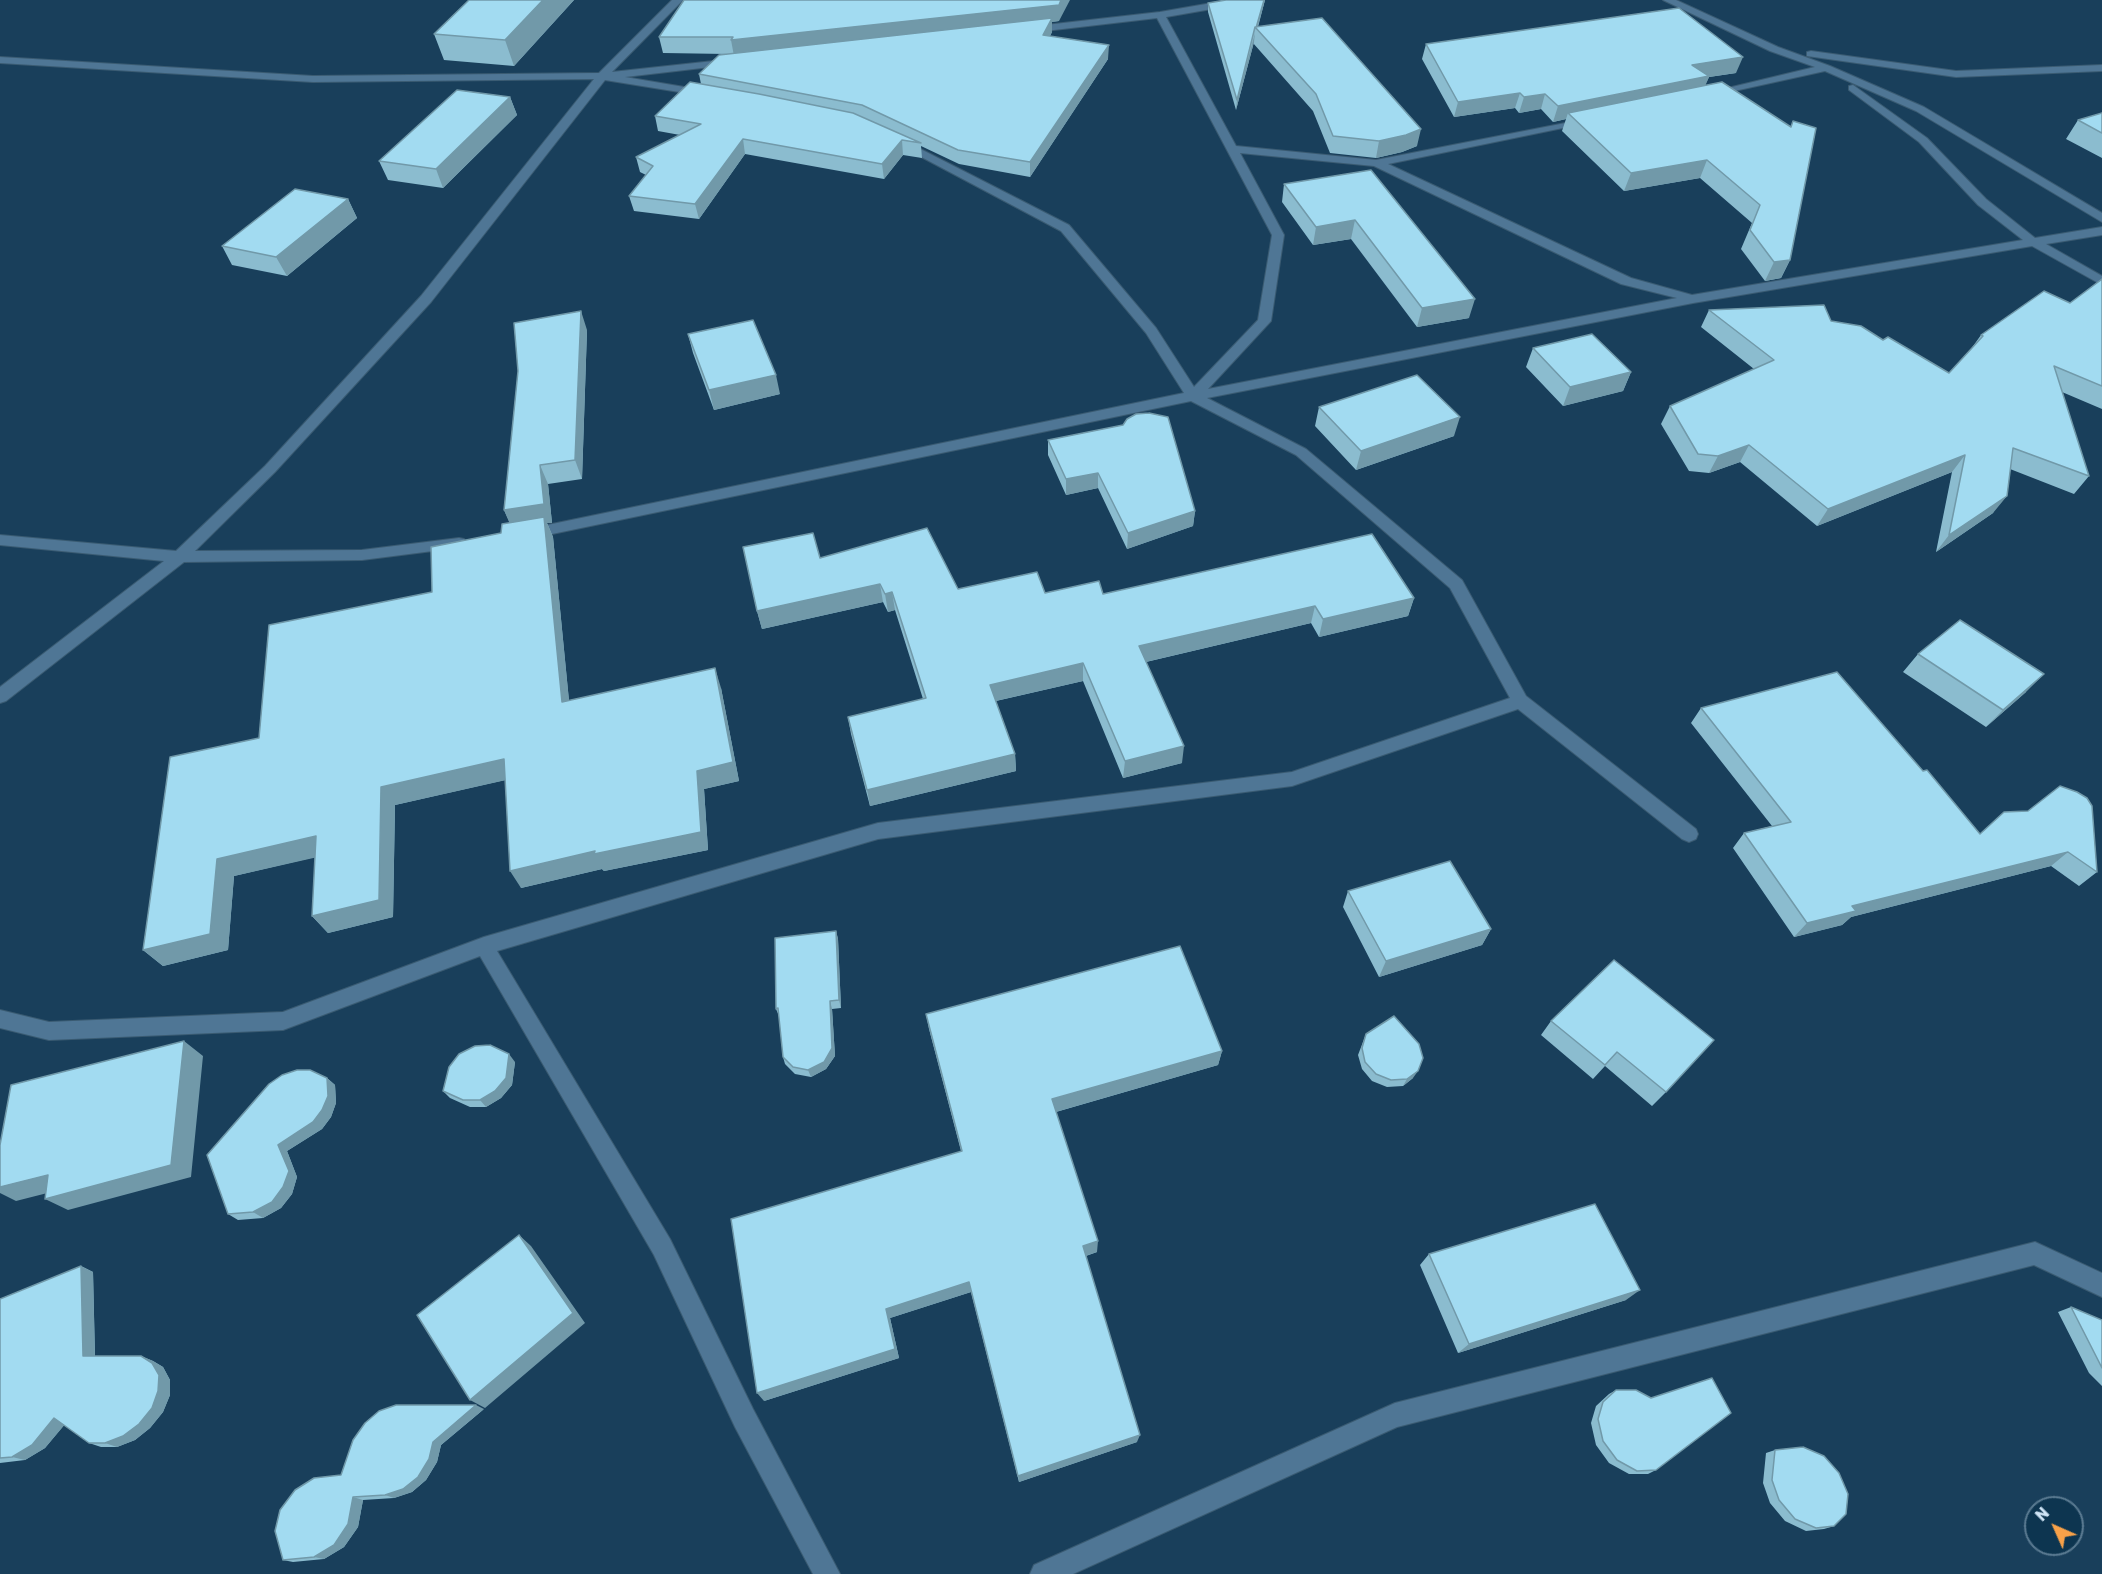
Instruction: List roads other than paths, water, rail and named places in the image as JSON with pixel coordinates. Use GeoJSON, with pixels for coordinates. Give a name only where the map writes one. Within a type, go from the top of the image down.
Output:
{"type":"FeatureCollection","features":[{"type":"Feature","properties":{"kind":"street"},"geometry":{"type":"LineString","coordinates":[[0,696],[180,557],[270,469],[426,299],[602,76],[678,0]]}},
{"type":"Feature","properties":{"kind":"street"},"geometry":{"type":"LineString","coordinates":[[1018,31],[1160,15],[1246,0]]}},
{"type":"Feature","properties":{"kind":"street"},"geometry":{"type":"LineString","coordinates":[[1668,0],[1774,49],[1826,68],[1920,109],[2102,218]]}},
{"type":"Feature","properties":{"kind":"street"},"geometry":{"type":"LineString","coordinates":[[1160,15],[1234,149],[1278,235],[1264,321],[1193,396]]}},
{"type":"Feature","properties":{"kind":"street"},"geometry":{"type":"LineString","coordinates":[[1774,49],[1956,74],[2102,68]]}},
{"type":"Feature","properties":{"kind":"street"},"geometry":{"type":"LineString","coordinates":[[0,60],[313,79],[602,76],[744,60]]}},
{"type":"Feature","properties":{"kind":"street"},"geometry":{"type":"LineString","coordinates":[[1699,98],[1826,68],[1923,140],[1982,202],[2031,241],[2102,281]]}},
{"type":"Feature","properties":{"kind":"street"},"geometry":{"type":"LineString","coordinates":[[602,76],[716,95]]}},
{"type":"Feature","properties":{"kind":"street"},"geometry":{"type":"LineString","coordinates":[[1234,149],[1376,163],[1595,119]]}},
{"type":"Feature","properties":{"kind":"street"},"geometry":{"type":"LineString","coordinates":[[888,136],[927,154],[1065,228],[1151,331],[1193,396],[1301,452],[1456,584],[1520,701],[1689,834]]}},
{"type":"Feature","properties":{"kind":"street"},"geometry":{"type":"LineString","coordinates":[[1376,163],[1626,281],[1693,299]]}},
{"type":"Feature","properties":{"kind":"street"},"geometry":{"type":"LineString","coordinates":[[509,537],[543,532],[1193,396],[1693,299],[2102,231]]}},
{"type":"Feature","properties":{"kind":"street"},"geometry":{"type":"LineString","coordinates":[[0,540],[180,557],[362,555],[475,541]]}},
{"type":"Feature","properties":{"kind":"street"},"geometry":{"type":"LineString","coordinates":[[0,1019],[49,1031],[284,1022],[484,946],[878,831],[1292,779],[1520,701]]}},
{"type":"Feature","properties":{"kind":"street"},"geometry":{"type":"LineString","coordinates":[[484,946],[662,1247],[744,1418],[827,1574]]}},
{"type":"Feature","properties":{"kind":"street"},"geometry":{"type":"LineString","coordinates":[[1043,1574],[1395,1415],[2035,1253],[2102,1285]]}}]}
